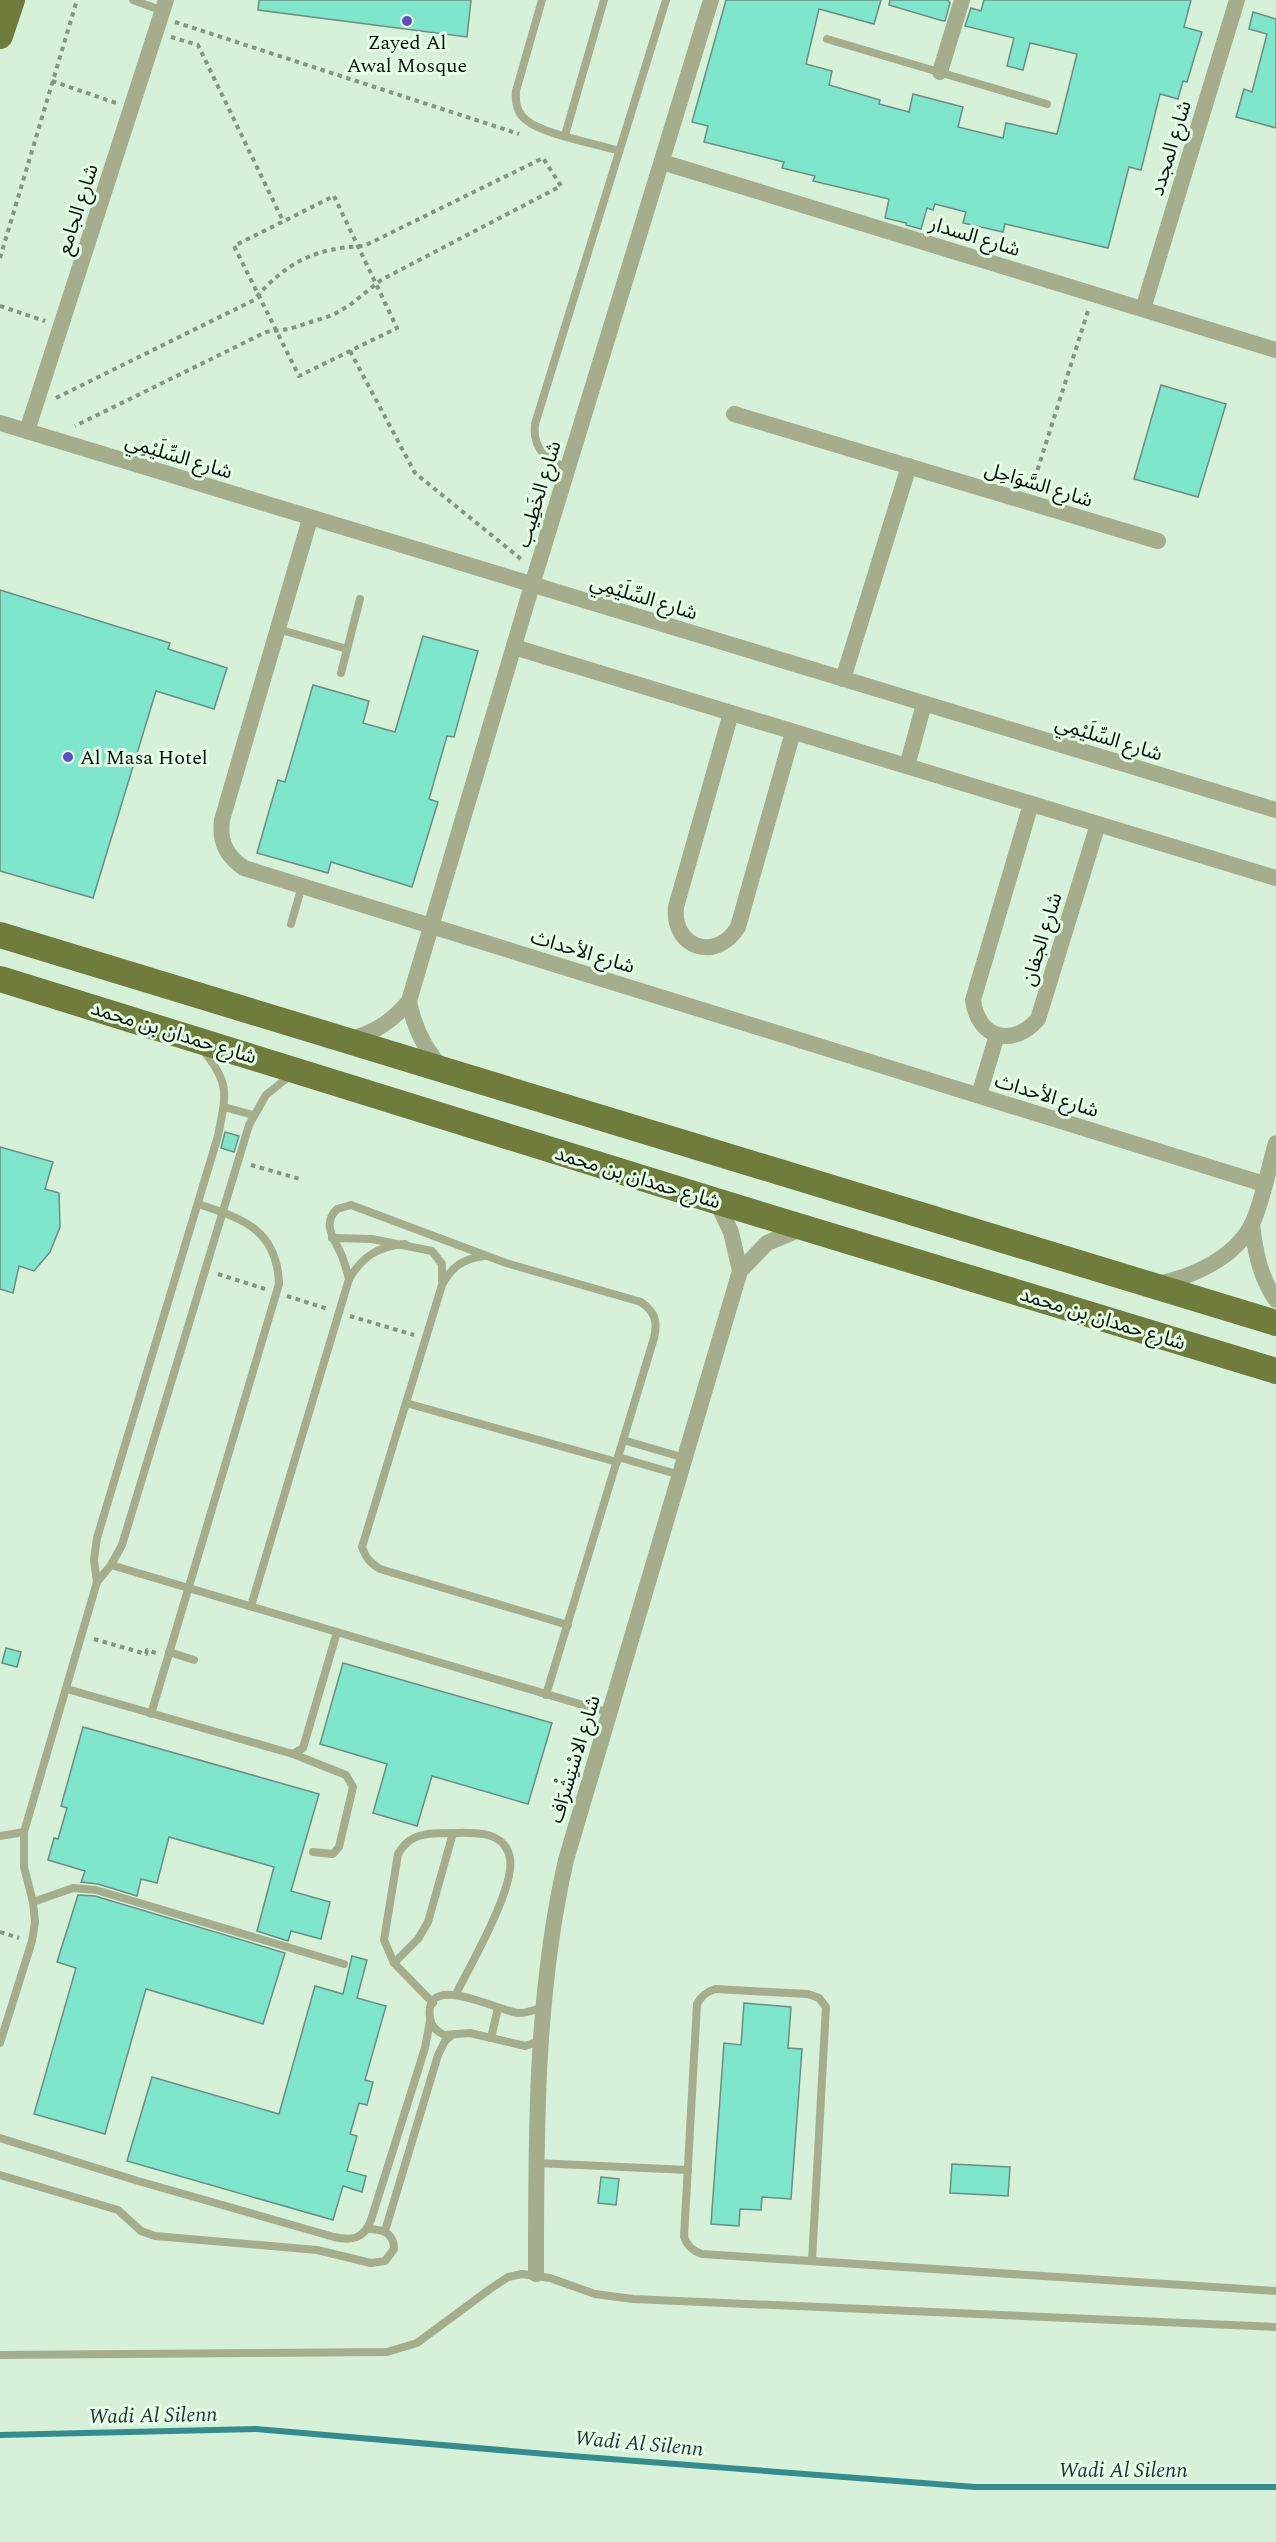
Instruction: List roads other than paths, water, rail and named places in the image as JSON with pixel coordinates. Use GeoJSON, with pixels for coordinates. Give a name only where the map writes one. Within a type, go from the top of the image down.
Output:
{"type":"FeatureCollection","features":[{"type":"Feature","properties":{"kind":"main road"},"geometry":{"type":"LineString","coordinates":[[0,36],[12,0]]}},
{"type":"Feature","properties":{"kind":"main road"},"geometry":{"type":"LineString","coordinates":[[0,935],[1276,1323]]}},
{"type":"Feature","properties":{"kind":"main road","name":"شارع حمدان بن محمد"},"geometry":{"type":"LineString","coordinates":[[0,980],[1276,1371]]}},
{"type":"Feature","properties":{"kind":"street","name":"شارع الخَطِيب"},"geometry":{"type":"LineString","coordinates":[[347,1040],[388,1023],[409,1001],[532,585],[711,0]]}},
{"type":"Feature","properties":{"kind":"street"},"geometry":{"type":"LineString","coordinates":[[940,72],[962,0]]}},
{"type":"Feature","properties":{"kind":"street","name":"شارع المجدد"},"geometry":{"type":"LineString","coordinates":[[1143,309],[1237,0]]}},
{"type":"Feature","properties":{"kind":"street","name":"شارع الجامع"},"geometry":{"type":"LineString","coordinates":[[27,431],[161,15]]}},
{"type":"Feature","properties":{"kind":"street","name":"شارع السدار"},"geometry":{"type":"LineString","coordinates":[[662,162],[1276,350]]}},
{"type":"Feature","properties":{"kind":"street","name":"شارع السَّوَاحِل"},"geometry":{"type":"LineString","coordinates":[[734,414],[1158,542]]}},
{"type":"Feature","properties":{"kind":"street","name":"شارع السِّلَيْمِي"},"geometry":{"type":"LineString","coordinates":[[0,423],[310,519],[1276,810]]}},
{"type":"Feature","properties":{"kind":"street"},"geometry":{"type":"LineString","coordinates":[[843,679],[909,466]]}},
{"type":"Feature","properties":{"kind":"street","name":"شارع الأحداث"},"geometry":{"type":"LineString","coordinates":[[310,519],[221,831],[227,853],[244,868],[1264,1184]]}},
{"type":"Feature","properties":{"kind":"street"},"geometry":{"type":"LineString","coordinates":[[514,646],[1276,878]]}},
{"type":"Feature","properties":{"kind":"street"},"geometry":{"type":"LineString","coordinates":[[907,766],[924,704]]}},
{"type":"Feature","properties":{"kind":"street"},"geometry":{"type":"LineString","coordinates":[[731,713],[676,907],[675,917],[680,933],[688,941],[701,948],[723,944],[732,937],[738,927],[794,732]]}},
{"type":"Feature","properties":{"kind":"street"},"geometry":{"type":"LineString","coordinates":[[979,1095],[997,1035],[981,1024],[975,1013],[974,1000],[1031,804]]}},
{"type":"Feature","properties":{"kind":"street","name":"شارع الجفان"},"geometry":{"type":"LineString","coordinates":[[997,1035],[1020,1035],[1029,1030],[1038,1019],[1098,824]]}},
{"type":"Feature","properties":{"kind":"street"},"geometry":{"type":"LineString","coordinates":[[409,1001],[412,1017],[424,1045],[443,1070]]}},
{"type":"Feature","properties":{"kind":"street"},"geometry":{"type":"LineString","coordinates":[[1276,1143],[1252,1224],[1254,1248],[1261,1272],[1276,1300]]}},
{"type":"Feature","properties":{"kind":"street","name":"شارع الاسْتِشْرَاف"},"geometry":{"type":"LineString","coordinates":[[536,2274],[536,2163],[542,2039],[560,1888],[574,1832],[740,1270],[732,1232],[716,1201]]}},
{"type":"Feature","properties":{"kind":"street"},"geometry":{"type":"LineString","coordinates":[[1151,1285],[1198,1272],[1219,1259],[1237,1243],[1252,1224]]}},
{"type":"Feature","properties":{"kind":"street","name":"شارع الاسْتِشْرَاف"},"geometry":{"type":"LineString","coordinates":[[740,1270],[767,1243],[805,1227]]}},
{"type":"Feature","properties":{"kind":"lane"},"geometry":{"type":"LineString","coordinates":[[133,0],[161,15]]}},
{"type":"Feature","properties":{"kind":"lane"},"geometry":{"type":"LineString","coordinates":[[542,0],[515,99],[520,115],[536,126],[619,151]]}},
{"type":"Feature","properties":{"kind":"lane"},"geometry":{"type":"LineString","coordinates":[[565,135],[604,0]]}},
{"type":"Feature","properties":{"kind":"lane"},"geometry":{"type":"LineString","coordinates":[[568,469],[548,460],[542,454],[534,439],[535,424],[666,0]]}},
{"type":"Feature","properties":{"kind":"lane"},"geometry":{"type":"LineString","coordinates":[[827,39],[1047,104]]}},
{"type":"Feature","properties":{"kind":"lane"},"geometry":{"type":"LineString","coordinates":[[341,673],[360,600]]}},
{"type":"Feature","properties":{"kind":"lane"},"geometry":{"type":"LineString","coordinates":[[278,629],[347,649]]}},
{"type":"Feature","properties":{"kind":"lane"},"geometry":{"type":"LineString","coordinates":[[291,924],[302,886]]}},
{"type":"Feature","properties":{"kind":"lane"},"geometry":{"type":"LineString","coordinates":[[0,2043],[32,1941],[35,1922],[33,1902],[24,1867],[24,1832],[97,1582],[94,1560],[97,1538],[198,1204],[224,1107],[226,1092],[221,1075],[194,1038]]}},
{"type":"Feature","properties":{"kind":"lane"},"geometry":{"type":"LineString","coordinates":[[97,1582],[111,1565],[122,1545],[253,1115],[266,1095],[297,1070]]}},
{"type":"Feature","properties":{"kind":"lane"},"geometry":{"type":"LineString","coordinates":[[224,1107],[253,1115]]}},
{"type":"Feature","properties":{"kind":"lane"},"geometry":{"type":"LineString","coordinates":[[151,1714],[278,1293],[277,1263],[268,1243],[245,1221],[198,1204]]}},
{"type":"Feature","properties":{"kind":"lane"},"geometry":{"type":"LineString","coordinates":[[349,1279],[342,1256],[329,1229],[332,1214],[337,1209],[351,1205],[486,1256],[641,1302],[650,1308],[656,1317],[657,1327],[546,1695]]}},
{"type":"Feature","properties":{"kind":"lane"},"geometry":{"type":"LineString","coordinates":[[333,1238],[355,1237],[423,1247],[438,1256],[442,1264],[442,1285]]}},
{"type":"Feature","properties":{"kind":"lane"},"geometry":{"type":"LineString","coordinates":[[251,1606],[349,1279],[366,1257],[378,1250],[405,1244]]}},
{"type":"Feature","properties":{"kind":"lane"},"geometry":{"type":"LineString","coordinates":[[486,1256],[462,1261],[455,1265],[442,1285],[363,1537],[362,1547],[371,1564],[380,1569],[567,1625]]}},
{"type":"Feature","properties":{"kind":"lane"},"geometry":{"type":"LineString","coordinates":[[406,1403],[680,1475]]}},
{"type":"Feature","properties":{"kind":"lane"},"geometry":{"type":"LineString","coordinates":[[623,1440],[685,1458]]}},
{"type":"Feature","properties":{"kind":"lane"},"geometry":{"type":"LineString","coordinates":[[111,1565],[610,1713]]}},
{"type":"Feature","properties":{"kind":"lane"},"geometry":{"type":"LineString","coordinates":[[293,1754],[303,1748],[337,1632]]}},
{"type":"Feature","properties":{"kind":"lane"},"geometry":{"type":"LineString","coordinates":[[169,1654],[195,1660]]}},
{"type":"Feature","properties":{"kind":"lane"},"geometry":{"type":"LineString","coordinates":[[67,1689],[293,1754],[346,1775],[353,1787],[339,1847],[333,1854],[313,1852]]}},
{"type":"Feature","properties":{"kind":"lane"},"geometry":{"type":"LineString","coordinates":[[0,1836],[24,1832]]}},
{"type":"Feature","properties":{"kind":"lane"},"geometry":{"type":"LineString","coordinates":[[394,1963],[418,1939],[428,1922],[453,1833]]}},
{"type":"Feature","properties":{"kind":"lane"},"geometry":{"type":"LineString","coordinates":[[433,2003],[394,1963],[384,1940],[398,1854],[403,1846],[420,1835],[487,1833],[507,1848],[510,1872],[498,1908],[456,1994]]}},
{"type":"Feature","properties":{"kind":"lane"},"geometry":{"type":"LineString","coordinates":[[33,1902],[73,1888],[96,1890],[344,1964]]}},
{"type":"Feature","properties":{"kind":"lane"},"geometry":{"type":"LineString","coordinates":[[812,2261],[827,2013],[819,1998],[808,1994],[715,1989],[703,1995],[697,2010],[684,2237],[695,2252],[702,2254],[1276,2291]]}},
{"type":"Feature","properties":{"kind":"lane"},"geometry":{"type":"LineString","coordinates":[[0,2138],[138,2181],[346,2239],[358,2237],[368,2229],[424,2048],[430,2021],[430,2008],[433,2003],[442,1994],[456,1994],[498,2008],[527,2012],[545,2006]]}},
{"type":"Feature","properties":{"kind":"lane"},"geometry":{"type":"LineString","coordinates":[[491,2038],[498,2008]]}},
{"type":"Feature","properties":{"kind":"lane"},"geometry":{"type":"LineString","coordinates":[[430,2021],[438,2032],[451,2036],[470,2033],[525,2046],[542,2039]]}},
{"type":"Feature","properties":{"kind":"lane"},"geometry":{"type":"LineString","coordinates":[[385,2231],[440,2048],[451,2036]]}},
{"type":"Feature","properties":{"kind":"lane"},"geometry":{"type":"LineString","coordinates":[[536,2163],[688,2170]]}},
{"type":"Feature","properties":{"kind":"lane"},"geometry":{"type":"LineString","coordinates":[[0,2175],[118,2210],[141,2230],[155,2236],[317,2250],[371,2263],[385,2261],[394,2249],[394,2242],[385,2231],[368,2229]]}},
{"type":"Feature","properties":{"kind":"lane"},"geometry":{"type":"LineString","coordinates":[[343,2256],[346,2239]]}},
{"type":"Feature","properties":{"kind":"lane"},"geometry":{"type":"LineString","coordinates":[[0,2355],[387,2352],[407,2348],[427,2337],[508,2277],[536,2274],[595,2294],[633,2300],[1276,2327]]}},
{"type":"Feature","properties":{"kind":"waterway","name":"Wadi Al Silenn"},"geometry":{"type":"LineString","coordinates":[[0,2435],[256,2429],[975,2487],[1276,2487]]}},
{"type":"Feature","properties":{"kind":"place","name":"Zayed Al Awal Mosque"},"geometry":{"type":"Point","coordinates":[407,21]}},
{"type":"Feature","properties":{"kind":"place","name":"Al Masa Hotel"},"geometry":{"type":"Point","coordinates":[68,757]}}]}
